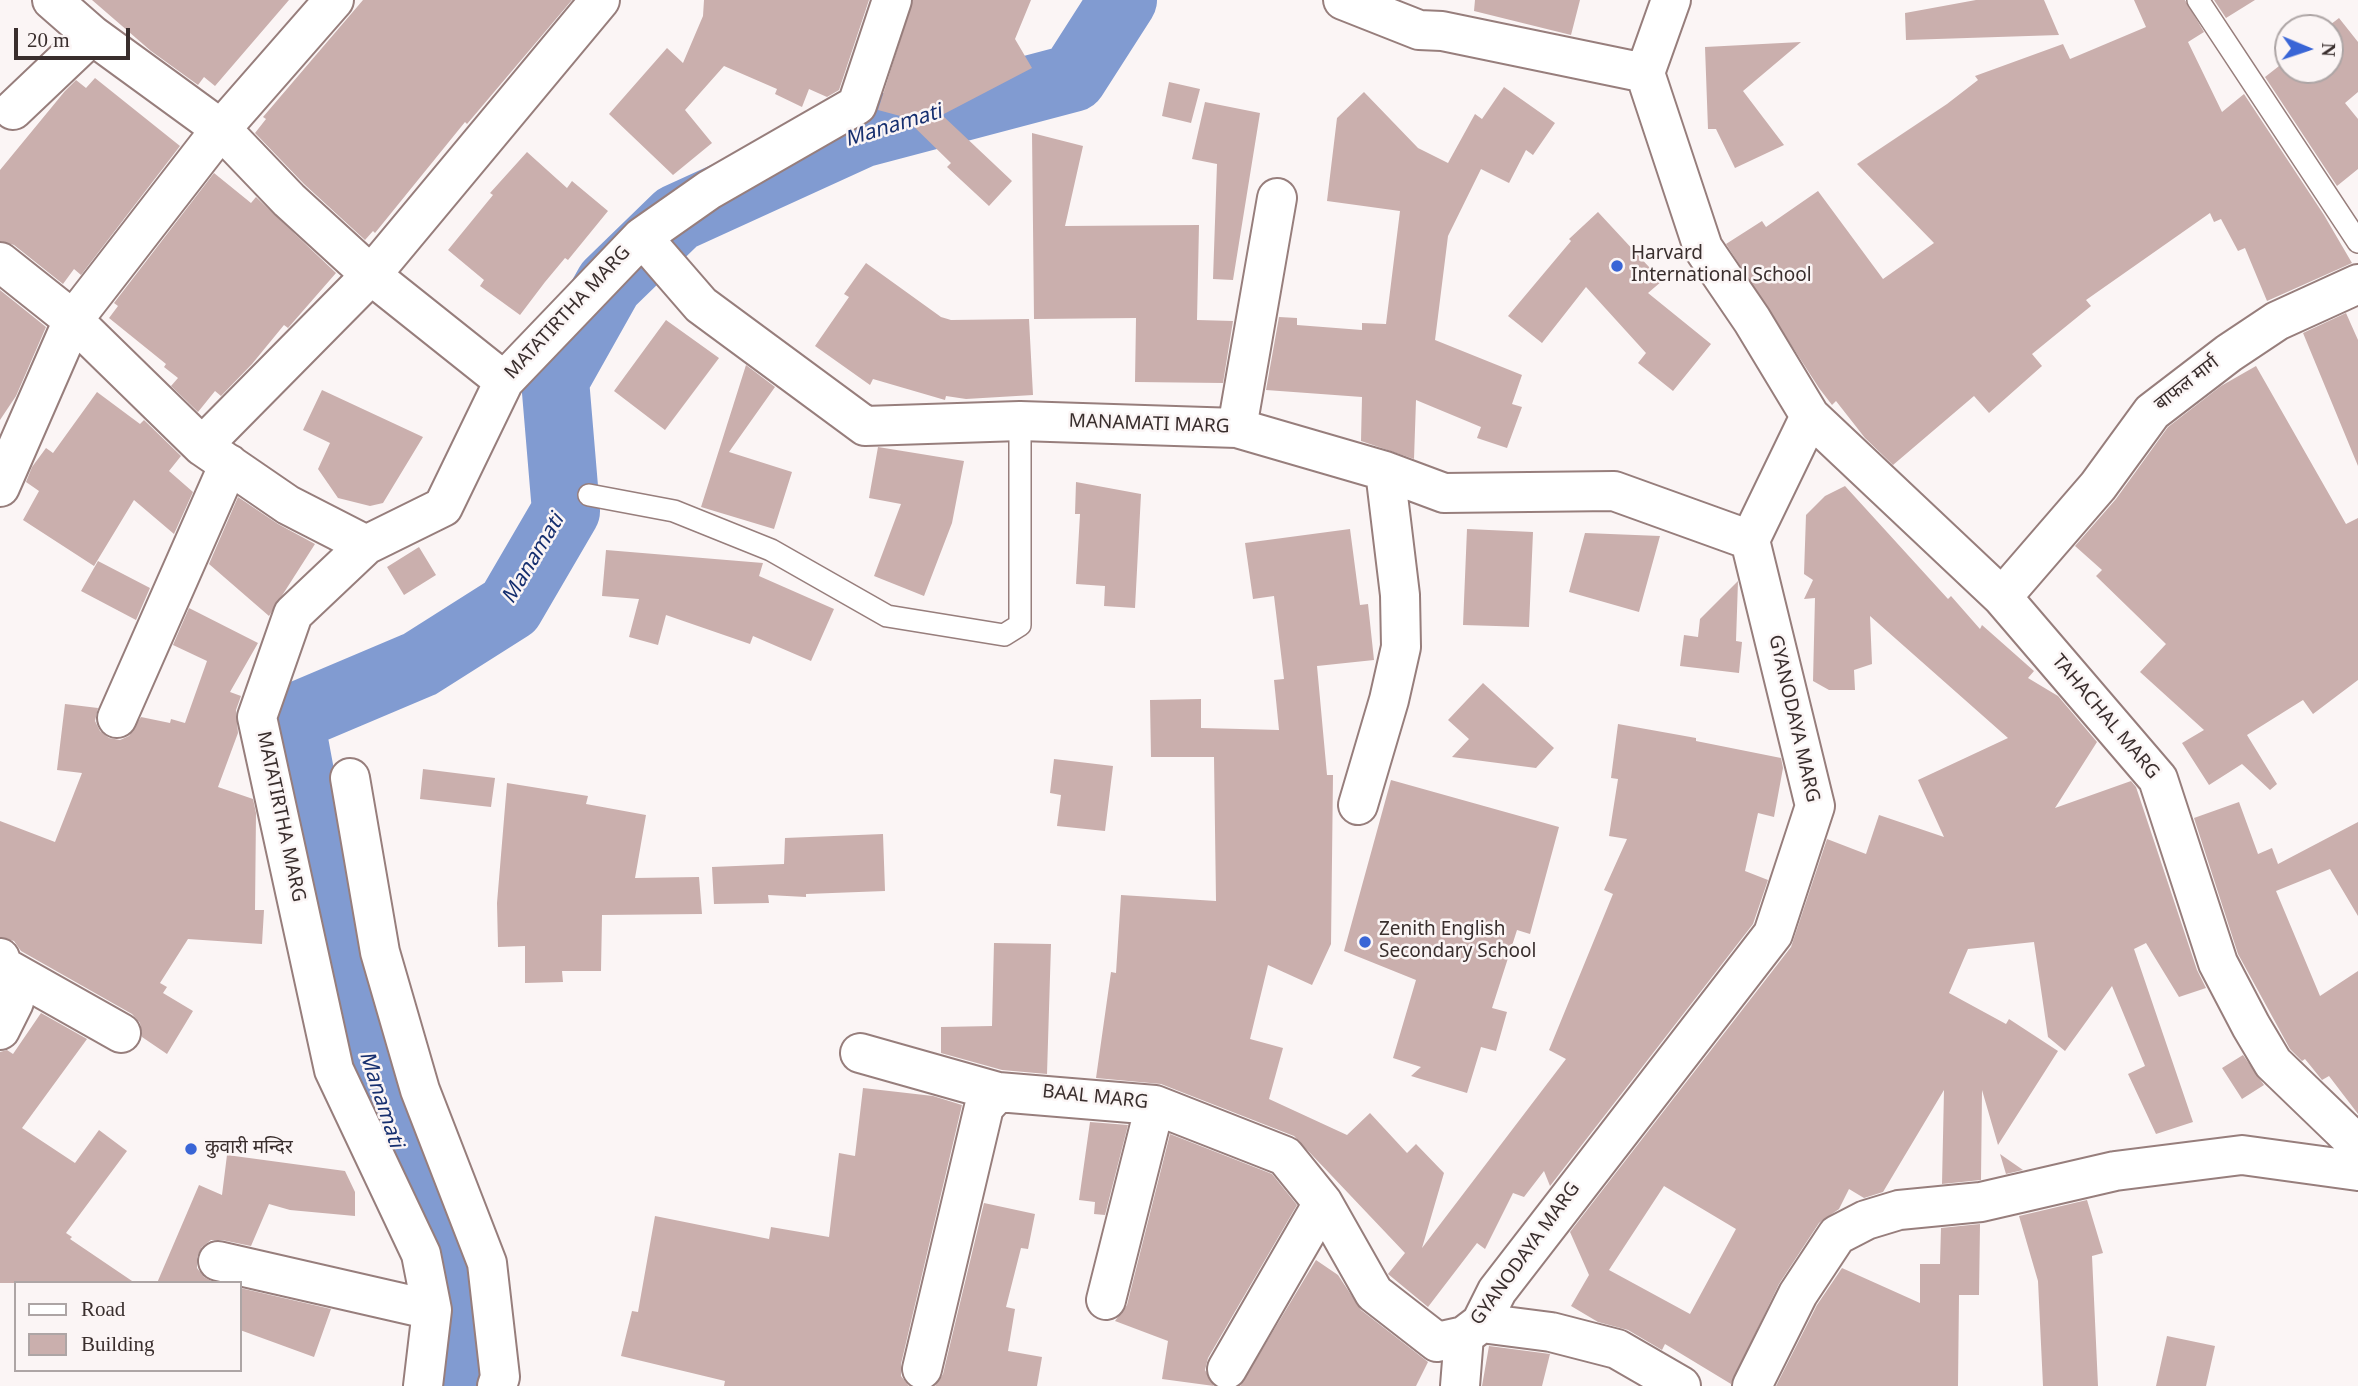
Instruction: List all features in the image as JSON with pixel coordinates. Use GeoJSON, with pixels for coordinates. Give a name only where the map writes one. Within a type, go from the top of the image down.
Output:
{"type":"FeatureCollection","features":[{"type":"Feature","properties":{"kind":"street"},"geometry":{"type":"LineString","coordinates":[[52,0],[92,35],[221,129],[289,200],[371,275],[504,381]]}},
{"type":"Feature","properties":{"kind":"street"},"geometry":{"type":"LineString","coordinates":[[0,487],[73,320],[221,129],[334,0]]}},
{"type":"Feature","properties":{"kind":"street"},"geometry":{"type":"LineString","coordinates":[[117,718],[215,455],[371,275],[600,0]]}},
{"type":"Feature","properties":{"kind":"street","name":"MATATIRTHA MARG"},"geometry":{"type":"LineString","coordinates":[[422,1386],[432,1310],[421,1254],[334,1070],[257,717],[293,614],[366,545],[443,506],[504,381],[642,237],[709,190],[857,105],[892,0]]}},
{"type":"Feature","properties":{"kind":"street"},"geometry":{"type":"LineString","coordinates":[[1343,0],[1419,30],[1442,31],[1645,73]]}},
{"type":"Feature","properties":{"kind":"street"},"geometry":{"type":"LineString","coordinates":[[1671,0],[1645,73],[1703,248],[1752,320],[1810,416],[1749,540]]}},
{"type":"Feature","properties":{"kind":"street"},"geometry":{"type":"LineString","coordinates":[[13,110],[92,35]]}},
{"type":"Feature","properties":{"kind":"street"},"geometry":{"type":"LineString","coordinates":[[1237,428],[1277,198]]}},
{"type":"Feature","properties":{"kind":"street","name":"MANAMATI MARG"},"geometry":{"type":"LineString","coordinates":[[642,237],[701,304],[865,426],[1020,421],[1237,428],[1385,471],[1444,493],[1614,491],[1749,540]]}},
{"type":"Feature","properties":{"kind":"street"},"geometry":{"type":"LineString","coordinates":[[0,262],[73,320],[215,455],[288,505],[366,545]]}},
{"type":"Feature","properties":{"kind":"street","name":"बाफल मार्ग"},"geometry":{"type":"LineString","coordinates":[[2002,597],[2098,486],[2152,412],[2229,353],[2277,321],[2357,288]]}},
{"type":"Feature","properties":{"kind":"street","name":"TAHACHAL MARG"},"geometry":{"type":"LineString","coordinates":[[1810,416],[2002,597],[2158,779],[2218,963],[2251,1026],[2273,1063],[2358,1145]]}},
{"type":"Feature","properties":{"kind":"street"},"geometry":{"type":"LineString","coordinates":[[1358,805],[1389,700],[1401,648],[1400,595],[1385,471]]}},
{"type":"Feature","properties":{"kind":"street","name":"GYANODAYA MARG"},"geometry":{"type":"LineString","coordinates":[[1460,1386],[1473,1330],[1497,1291],[1773,934],[1815,806],[1749,540]]}},
{"type":"Feature","properties":{"kind":"street"},"geometry":{"type":"LineString","coordinates":[[350,778],[380,952],[420,1090],[487,1263],[500,1377],[497,1386]]}},
{"type":"Feature","properties":{"kind":"street"},"geometry":{"type":"LineString","coordinates":[[0,1030],[14,1002],[2,962]]}},
{"type":"Feature","properties":{"kind":"street"},"geometry":{"type":"LineString","coordinates":[[2,962],[121,1033]]}},
{"type":"Feature","properties":{"kind":"street","name":"BAAL MARG"},"geometry":{"type":"LineString","coordinates":[[860,1053],[998,1092],[1155,1105],[1285,1156],[1323,1203],[1374,1293],[1437,1342],[1473,1330]]}},
{"type":"Feature","properties":{"kind":"street"},"geometry":{"type":"LineString","coordinates":[[922,1369],[984,1107],[998,1092]]}},
{"type":"Feature","properties":{"kind":"street"},"geometry":{"type":"LineString","coordinates":[[1106,1300],[1155,1105]]}},
{"type":"Feature","properties":{"kind":"street"},"geometry":{"type":"LineString","coordinates":[[1752,1386],[1798,1294],[1836,1235],[1866,1220],[1899,1210],[1981,1202],[2115,1171],[2242,1155],[2358,1171]]}},
{"type":"Feature","properties":{"kind":"street"},"geometry":{"type":"LineString","coordinates":[[1227,1369],[1323,1203]]}},
{"type":"Feature","properties":{"kind":"street"},"geometry":{"type":"LineString","coordinates":[[218,1261],[432,1310]]}},
{"type":"Feature","properties":{"kind":"street"},"geometry":{"type":"LineString","coordinates":[[1473,1330],[1551,1332],[1617,1349],[1681,1386]]}},
{"type":"Feature","properties":{"kind":"lane"},"geometry":{"type":"LineString","coordinates":[[2199,0],[2358,242]]}},
{"type":"Feature","properties":{"kind":"lane"},"geometry":{"type":"LineString","coordinates":[[589,495],[674,511],[735,535],[771,550],[887,616],[1004,635],[1020,625],[1020,421]]}},
{"type":"Feature","properties":{"kind":"building"},"geometry":{"type":"Polygon","coordinates":[[[92,0],[289,0],[215,86],[204,77],[198,85],[151,51],[92,0]]]}},
{"type":"Feature","properties":{"kind":"building"},"geometry":{"type":"Polygon","coordinates":[[[363,0],[572,0],[467,124],[465,122],[375,233],[373,231],[365,240],[304,184],[255,133],[266,119],[263,117],[363,0]]]}},
{"type":"Feature","properties":{"kind":"building"},"geometry":{"type":"Polygon","coordinates":[[[704,0],[869,0],[839,90],[827,97],[809,89],[802,107],[775,94],[777,89],[724,66],[685,110],[712,143],[673,175],[609,114],[667,48],[683,63],[703,16],[704,0]]]}},
{"type":"Feature","properties":{"kind":"building"},"geometry":{"type":"Polygon","coordinates":[[[913,0],[1031,0],[1015,39],[1032,68],[942,115],[1012,181],[989,206],[947,167],[951,163],[904,117],[878,110],[913,0]]]}},
{"type":"Feature","properties":{"kind":"building"},"geometry":{"type":"Polygon","coordinates":[[[1475,0],[1580,0],[1571,35],[1474,11],[1475,0]]]}},
{"type":"Feature","properties":{"kind":"building"},"geometry":{"type":"Polygon","coordinates":[[[1976,0],[2044,0],[2059,35],[1906,40],[1905,13],[1976,0]]]}},
{"type":"Feature","properties":{"kind":"building"},"geometry":{"type":"Polygon","coordinates":[[[2134,0],[2185,0],[2204,32],[2188,42],[2222,112],[2244,94],[2324,215],[2352,263],[2267,301],[2245,248],[2238,251],[2221,219],[2214,222],[2210,213],[2086,300],[2091,306],[2032,354],[2042,366],[1989,413],[1974,396],[1893,465],[1865,438],[1836,401],[1832,405],[1819,388],[1726,244],[1762,221],[1766,227],[1818,191],[1883,279],[1934,243],[1857,164],[1947,104],[1978,80],[1975,76],[2063,44],[2070,59],[2146,27],[2134,0]]]}},
{"type":"Feature","properties":{"kind":"building"},"geometry":{"type":"Polygon","coordinates":[[[2214,0],[2255,0],[2226,18],[2214,0]]]}},
{"type":"Feature","properties":{"kind":"building"},"geometry":{"type":"Polygon","coordinates":[[[2344,24],[2358,42],[2358,92],[2345,103],[2358,119],[2358,169],[2337,186],[2265,77],[2274,70],[2274,84],[2344,84],[2344,24]]]}},
{"type":"Feature","properties":{"kind":"building"},"geometry":{"type":"Polygon","coordinates":[[[1801,42],[1743,91],[1784,145],[1735,168],[1716,129],[1708,129],[1705,47],[1801,42]]]}},
{"type":"Feature","properties":{"kind":"building"},"geometry":{"type":"Polygon","coordinates":[[[95,78],[180,146],[81,275],[74,269],[63,284],[14,245],[0,241],[0,170],[76,80],[86,88],[95,78]]]}},
{"type":"Feature","properties":{"kind":"building"},"geometry":{"type":"Polygon","coordinates":[[[1169,82],[1200,89],[1191,123],[1162,116],[1169,82]]]}},
{"type":"Feature","properties":{"kind":"building"},"geometry":{"type":"Polygon","coordinates":[[[1504,87],[1555,123],[1533,155],[1526,150],[1509,183],[1481,169],[1448,236],[1435,340],[1522,375],[1512,404],[1522,407],[1507,448],[1477,438],[1481,427],[1416,400],[1414,459],[1361,441],[1362,397],[1266,390],[1279,317],[1297,318],[1297,325],[1362,330],[1362,323],[1386,324],[1400,211],[1327,201],[1337,118],[1364,92],[1418,148],[1448,163],[1475,114],[1482,119],[1504,87]]]}},
{"type":"Feature","properties":{"kind":"building"},"geometry":{"type":"Polygon","coordinates":[[[1205,102],[1260,113],[1233,280],[1213,279],[1217,164],[1192,159],[1205,102]]]}},
{"type":"Feature","properties":{"kind":"building"},"geometry":{"type":"Polygon","coordinates":[[[1032,133],[1083,146],[1065,226],[1199,225],[1197,320],[1233,321],[1223,383],[1135,382],[1136,318],[1034,319],[1032,133]]]}},
{"type":"Feature","properties":{"kind":"building"},"geometry":{"type":"Polygon","coordinates":[[[527,152],[567,188],[572,181],[608,211],[568,260],[565,258],[520,315],[480,286],[484,280],[448,250],[493,195],[490,193],[527,152]]]}},
{"type":"Feature","properties":{"kind":"building"},"geometry":{"type":"Polygon","coordinates":[[[214,173],[251,203],[256,197],[336,273],[288,328],[284,325],[221,396],[215,391],[198,412],[171,386],[178,378],[164,367],[166,364],[109,318],[118,306],[114,303],[214,173]]]}},
{"type":"Feature","properties":{"kind":"building"},"geometry":{"type":"Polygon","coordinates":[[[1598,212],[1662,281],[1648,293],[1711,344],[1673,391],[1638,363],[1646,353],[1586,287],[1542,343],[1508,316],[1571,241],[1569,239],[1598,212]]]}},
{"type":"Feature","properties":{"kind":"building"},"geometry":{"type":"Polygon","coordinates":[[[866,263],[941,317],[951,320],[1029,319],[1033,395],[966,399],[946,396],[945,400],[873,379],[870,385],[815,346],[849,297],[844,294],[866,263]]]}},
{"type":"Feature","properties":{"kind":"building"},"geometry":{"type":"Polygon","coordinates":[[[0,290],[46,327],[16,396],[0,420],[0,290]]]}},
{"type":"Feature","properties":{"kind":"building"},"geometry":{"type":"Polygon","coordinates":[[[2346,313],[2358,340],[2358,466],[2303,333],[2346,313]]]}},
{"type":"Feature","properties":{"kind":"building"},"geometry":{"type":"Polygon","coordinates":[[[666,320],[719,358],[665,430],[614,391],[666,320]]]}},
{"type":"Feature","properties":{"kind":"building"},"geometry":{"type":"Polygon","coordinates":[[[746,365],[775,387],[729,452],[792,472],[774,529],[701,507],[746,365]]]}},
{"type":"Feature","properties":{"kind":"building"},"geometry":{"type":"Polygon","coordinates":[[[2256,366],[2346,524],[2358,518],[2358,680],[2313,714],[2303,700],[2247,735],[2277,784],[2270,790],[2242,764],[2209,785],[2182,743],[2204,730],[2140,672],[2166,644],[2096,576],[2102,570],[2075,546],[2116,499],[2168,427],[2221,386],[2256,366]]]}},
{"type":"Feature","properties":{"kind":"building"},"geometry":{"type":"Polygon","coordinates":[[[322,390],[423,437],[383,503],[370,506],[338,498],[318,469],[330,443],[303,430],[322,390]]]}},
{"type":"Feature","properties":{"kind":"building"},"geometry":{"type":"Polygon","coordinates":[[[97,392],[140,424],[144,420],[181,456],[169,471],[193,492],[174,534],[134,500],[94,566],[23,520],[39,491],[26,482],[32,467],[46,448],[53,453],[97,392]]]}},
{"type":"Feature","properties":{"kind":"building"},"geometry":{"type":"Polygon","coordinates":[[[878,447],[964,461],[952,523],[924,596],[874,576],[901,504],[869,498],[878,447]]]}},
{"type":"Feature","properties":{"kind":"building"},"geometry":{"type":"Polygon","coordinates":[[[1076,482],[1141,494],[1135,608],[1104,606],[1105,586],[1076,584],[1080,514],[1075,514],[1076,482]]]}},
{"type":"Feature","properties":{"kind":"building"},"geometry":{"type":"Polygon","coordinates":[[[1845,486],[1948,599],[1951,596],[1980,629],[1982,625],[2034,671],[2028,678],[2058,696],[2097,742],[2055,808],[2131,781],[2136,787],[2197,970],[2206,988],[2179,997],[2146,943],[2134,949],[2193,1122],[2156,1134],[2128,1074],[2145,1066],[2112,986],[2065,1051],[2048,1037],[2034,942],[1968,949],[1949,993],[2006,1024],[2009,1019],[2058,1051],[1998,1145],[1982,1090],[1981,1180],[1942,1184],[1944,1090],[1883,1192],[1864,1198],[1849,1189],[1839,1209],[1819,1223],[1779,1284],[1731,1384],[1665,1344],[1662,1350],[1628,1330],[1598,1322],[1571,1306],[1589,1275],[1570,1232],[1791,947],[1827,839],[1866,854],[1879,815],[1944,837],[1918,780],[2008,738],[1870,616],[1872,664],[1854,670],[1855,690],[1829,690],[1813,681],[1815,598],[1804,599],[1813,580],[1804,574],[1806,515],[1825,496],[1845,486]],[[1664,1186],[1609,1270],[1690,1314],[1736,1229],[1664,1186]]]}},
{"type":"Feature","properties":{"kind":"building"},"geometry":{"type":"Polygon","coordinates":[[[238,497],[278,524],[315,544],[269,616],[209,564],[238,497]]]}},
{"type":"Feature","properties":{"kind":"building"},"geometry":{"type":"Polygon","coordinates":[[[1350,529],[1360,605],[1368,604],[1374,660],[1317,666],[1327,775],[1333,775],[1331,944],[1312,985],[1268,965],[1250,1039],[1283,1048],[1269,1099],[1347,1135],[1370,1113],[1407,1153],[1416,1144],[1444,1173],[1422,1248],[1566,1059],[1549,1050],[1613,894],[1604,890],[1627,839],[1609,836],[1618,779],[1611,778],[1618,724],[1696,738],[1696,741],[1781,758],[1783,768],[1774,817],[1758,813],[1745,871],[1768,880],[1753,924],[1550,1186],[1544,1171],[1524,1197],[1513,1193],[1485,1249],[1477,1243],[1428,1307],[1388,1274],[1405,1253],[1294,1136],[1161,1084],[1096,1078],[1111,972],[1116,973],[1121,895],[1216,901],[1214,757],[1151,757],[1150,700],[1201,699],[1201,728],[1279,730],[1274,680],[1284,679],[1274,596],[1253,599],[1245,543],[1350,529]]]}},
{"type":"Feature","properties":{"kind":"building"},"geometry":{"type":"Polygon","coordinates":[[[1467,529],[1533,532],[1529,627],[1463,625],[1467,529]]]}},
{"type":"Feature","properties":{"kind":"building"},"geometry":{"type":"Polygon","coordinates":[[[1585,533],[1660,536],[1639,612],[1569,592],[1585,533]]]}},
{"type":"Feature","properties":{"kind":"building"},"geometry":{"type":"Polygon","coordinates":[[[419,547],[436,575],[404,595],[387,567],[419,547]]]}},
{"type":"Feature","properties":{"kind":"building"},"geometry":{"type":"Polygon","coordinates":[[[606,550],[763,563],[759,576],[834,609],[811,661],[753,636],[750,644],[666,615],[658,645],[629,637],[639,599],[602,596],[606,550]]]}},
{"type":"Feature","properties":{"kind":"building"},"geometry":{"type":"Polygon","coordinates":[[[98,561],[150,588],[136,620],[81,591],[98,561]]]}},
{"type":"Feature","properties":{"kind":"building"},"geometry":{"type":"Polygon","coordinates":[[[1738,581],[1736,641],[1742,642],[1739,673],[1680,666],[1684,635],[1698,637],[1700,619],[1738,581]]]}},
{"type":"Feature","properties":{"kind":"building"},"geometry":{"type":"Polygon","coordinates":[[[189,608],[258,643],[230,692],[241,696],[236,710],[238,733],[218,787],[253,799],[256,813],[255,910],[264,910],[262,944],[188,939],[160,983],[167,987],[163,993],[193,1011],[167,1054],[142,1037],[140,1023],[132,1014],[21,951],[14,941],[0,937],[0,821],[55,842],[82,773],[57,770],[65,704],[98,708],[95,721],[100,731],[109,738],[120,740],[129,736],[141,717],[185,723],[207,661],[173,645],[189,608]]]}},
{"type":"Feature","properties":{"kind":"building"},"geometry":{"type":"Polygon","coordinates":[[[1483,683],[1554,748],[1536,768],[1452,757],[1469,739],[1448,720],[1483,683]]]}},
{"type":"Feature","properties":{"kind":"building"},"geometry":{"type":"Polygon","coordinates":[[[1054,759],[1113,766],[1105,831],[1057,826],[1061,795],[1050,793],[1054,759]]]}},
{"type":"Feature","properties":{"kind":"building"},"geometry":{"type":"Polygon","coordinates":[[[423,769],[495,778],[491,807],[420,799],[423,769]]]}},
{"type":"Feature","properties":{"kind":"building"},"geometry":{"type":"Polygon","coordinates":[[[1391,780],[1559,827],[1530,934],[1517,930],[1492,1008],[1507,1012],[1496,1051],[1481,1047],[1467,1093],[1411,1076],[1421,1067],[1393,1058],[1416,980],[1344,951],[1391,780]]]}},
{"type":"Feature","properties":{"kind":"building"},"geometry":{"type":"Polygon","coordinates":[[[507,783],[588,796],[586,804],[646,815],[635,878],[699,877],[702,914],[602,915],[601,971],[562,971],[563,982],[525,983],[525,946],[498,947],[497,903],[507,783]]]}},
{"type":"Feature","properties":{"kind":"building"},"geometry":{"type":"Polygon","coordinates":[[[2239,802],[2258,854],[2272,848],[2278,864],[2358,822],[2358,916],[2330,869],[2276,891],[2320,996],[2358,971],[2358,1114],[2329,1076],[2322,1080],[2305,1059],[2302,1061],[2290,1049],[2238,954],[2194,818],[2239,802]]]}},
{"type":"Feature","properties":{"kind":"building"},"geometry":{"type":"Polygon","coordinates":[[[883,834],[885,891],[806,894],[806,897],[768,895],[769,903],[714,904],[712,867],[784,864],[785,838],[883,834]]]}},
{"type":"Feature","properties":{"kind":"building"},"geometry":{"type":"Polygon","coordinates":[[[994,943],[1051,944],[1047,1074],[1002,1070],[941,1053],[941,1027],[992,1026],[994,943]]]}},
{"type":"Feature","properties":{"kind":"building"},"geometry":{"type":"Polygon","coordinates":[[[41,1013],[87,1039],[22,1128],[75,1163],[99,1130],[127,1151],[66,1233],[72,1237],[70,1239],[132,1281],[0,1283],[0,1052],[7,1050],[13,1054],[41,1013]]]}},
{"type":"Feature","properties":{"kind":"building"},"geometry":{"type":"Polygon","coordinates":[[[2243,1055],[2264,1085],[2242,1099],[2222,1068],[2243,1055]]]}},
{"type":"Feature","properties":{"kind":"building"},"geometry":{"type":"Polygon","coordinates":[[[863,1088],[933,1096],[962,1105],[901,1364],[901,1376],[909,1386],[724,1386],[725,1381],[621,1356],[632,1311],[638,1312],[655,1216],[769,1239],[771,1227],[829,1237],[839,1153],[855,1156],[863,1088]]]}},
{"type":"Feature","properties":{"kind":"building"},"geometry":{"type":"Polygon","coordinates":[[[1090,1122],[1128,1125],[1105,1215],[1094,1214],[1095,1202],[1079,1200],[1090,1122]]]}},
{"type":"Feature","properties":{"kind":"building"},"geometry":{"type":"Polygon","coordinates":[[[1170,1134],[1272,1174],[1297,1205],[1208,1358],[1205,1370],[1214,1386],[1162,1379],[1168,1341],[1115,1321],[1127,1305],[1170,1134]]]}},
{"type":"Feature","properties":{"kind":"building"},"geometry":{"type":"Polygon","coordinates":[[[2000,1154],[2023,1170],[2006,1174],[2000,1154]]]}},
{"type":"Feature","properties":{"kind":"building"},"geometry":{"type":"Polygon","coordinates":[[[227,1155],[345,1171],[355,1192],[355,1216],[290,1210],[269,1204],[251,1246],[211,1240],[202,1247],[197,1257],[197,1268],[211,1281],[158,1281],[199,1185],[222,1195],[227,1155]]]}},
{"type":"Feature","properties":{"kind":"building"},"geometry":{"type":"Polygon","coordinates":[[[2087,1200],[2103,1253],[2092,1256],[2098,1386],[2043,1386],[2038,1281],[2019,1216],[2087,1200]]]}},
{"type":"Feature","properties":{"kind":"building"},"geometry":{"type":"Polygon","coordinates":[[[984,1203],[1035,1214],[1028,1249],[1021,1248],[1006,1307],[1015,1309],[1008,1351],[1042,1357],[1037,1386],[935,1386],[943,1374],[984,1203]]]}},
{"type":"Feature","properties":{"kind":"building"},"geometry":{"type":"Polygon","coordinates":[[[1980,1224],[1979,1295],[1959,1295],[1958,1386],[1776,1386],[1817,1305],[1842,1268],[1920,1303],[1920,1264],[1940,1264],[1941,1228],[1980,1224]]]}},
{"type":"Feature","properties":{"kind":"building"},"geometry":{"type":"Polygon","coordinates":[[[1316,1260],[1338,1275],[1361,1310],[1428,1362],[1416,1386],[1240,1386],[1316,1260]]]}},
{"type":"Feature","properties":{"kind":"building"},"geometry":{"type":"Polygon","coordinates":[[[242,1288],[331,1309],[314,1357],[242,1331],[242,1288]]]}},
{"type":"Feature","properties":{"kind":"building"},"geometry":{"type":"Polygon","coordinates":[[[2167,1336],[2215,1346],[2206,1386],[2156,1386],[2167,1336]]]}},
{"type":"Feature","properties":{"kind":"building"},"geometry":{"type":"Polygon","coordinates":[[[1489,1346],[1550,1354],[1542,1386],[1482,1386],[1489,1346]]]}},
{"type":"Feature","properties":{"kind":"waterway","name":"Manamati"},"geometry":{"type":"LineString","coordinates":[[455,1386],[449,1277],[381,1119],[327,918],[290,719],[420,664],[510,607],[566,511],[555,380],[609,284],[677,218],[861,134],[1073,78],[1123,0]]}},
{"type":"Feature","properties":{"kind":"place","name":"Harvard International School"},"geometry":{"type":"Point","coordinates":[1617,266]}},
{"type":"Feature","properties":{"kind":"place","name":"Zenith English Secondary School"},"geometry":{"type":"Point","coordinates":[1365,942]}},
{"type":"Feature","properties":{"kind":"place","name":"कुवारी मन्दिर"},"geometry":{"type":"Point","coordinates":[191,1149]}}]}
